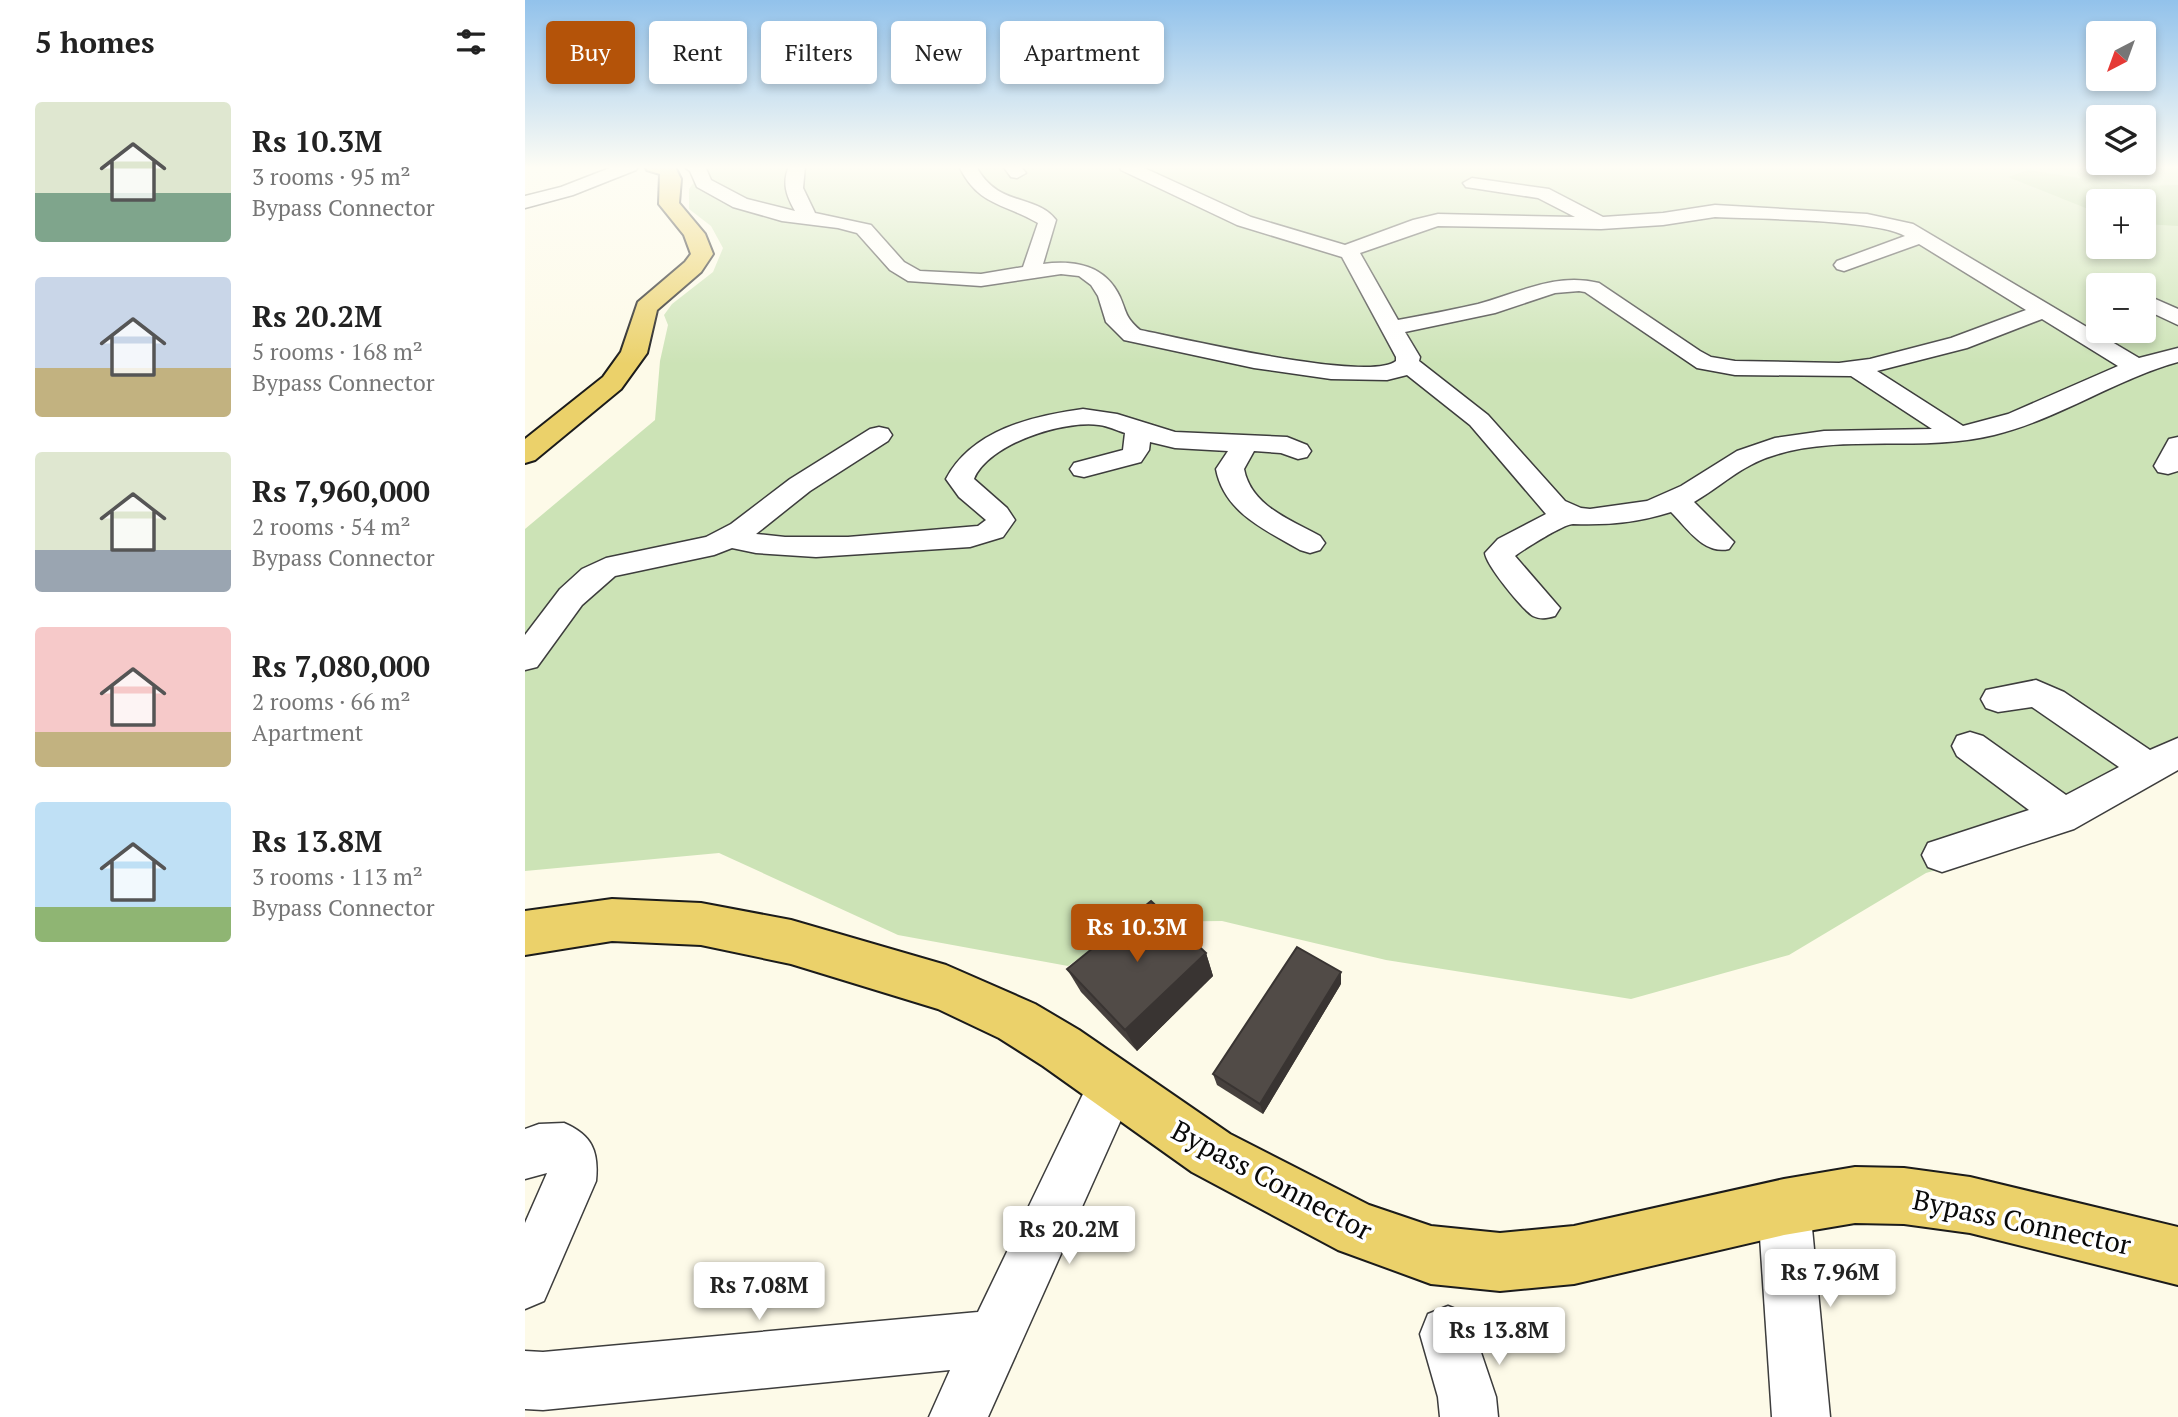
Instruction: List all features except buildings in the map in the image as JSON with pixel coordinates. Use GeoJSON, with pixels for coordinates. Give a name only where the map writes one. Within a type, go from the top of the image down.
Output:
{"type":"FeatureCollection","features":[{"type":"Feature","properties":{"kind":"main road"},"geometry":{"type":"LineString","coordinates":[[525,454],[613,383],[634,353],[646,307],[692,267],[702,254],[692,232]]}},
{"type":"Feature","properties":{"kind":"main road","name":"Bypass Connector"},"geometry":{"type":"LineString","coordinates":[[525,933],[612,920],[654,920],[736,929],[791,942],[958,993],[1017,1021],[1211,1153],[1358,1230],[1431,1255],[1500,1262],[1574,1255],[1784,1207],[1855,1195],[1904,1196],[1970,1205],[2178,1256]]}},
{"type":"Feature","properties":{"kind":"street"},"geometry":{"type":"LineString","coordinates":[[868,232],[897,266],[915,277],[981,281],[1070,268],[1086,271],[1099,281],[1109,296],[1117,322],[1132,335],[1195,350],[1331,372],[1387,373],[1399,370],[1407,363],[1408,357],[1354,258],[1347,251],[1273,232]]}},
{"type":"Feature","properties":{"kind":"street"},"geometry":{"type":"LineString","coordinates":[[1034,273],[1045,232]]}},
{"type":"Feature","properties":{"kind":"street"},"geometry":{"type":"LineString","coordinates":[[1347,251],[1399,232]]}},
{"type":"Feature","properties":{"kind":"street"},"geometry":{"type":"LineString","coordinates":[[1912,232],[2137,367]]}},
{"type":"Feature","properties":{"kind":"street"},"geometry":{"type":"LineString","coordinates":[[1844,265],[1920,237]]}},
{"type":"Feature","properties":{"kind":"street"},"geometry":{"type":"LineString","coordinates":[[1391,328],[1488,308],[1563,285],[1582,284],[1592,286],[1705,363],[1760,369],[1854,369],[1959,343],[2043,311]]}},
{"type":"Feature","properties":{"kind":"street"},"geometry":{"type":"LineString","coordinates":[[2156,306],[2178,318]]}},
{"type":"Feature","properties":{"kind":"street"},"geometry":{"type":"LineString","coordinates":[[1407,363],[1479,420],[1555,507],[1569,514],[1600,516],[1658,506],[1675,500],[1737,459],[1772,447],[1818,441],[1908,439],[1993,427],[2066,400],[2137,367],[2178,355]]}},
{"type":"Feature","properties":{"kind":"street"},"geometry":{"type":"LineString","coordinates":[[1854,369],[1958,434]]}},
{"type":"Feature","properties":{"kind":"street"},"geometry":{"type":"LineString","coordinates":[[729,538],[783,548],[970,538],[987,534],[998,528],[1001,520],[997,513],[966,490],[960,479],[966,463],[1008,439],[1069,417],[1097,416],[1171,440],[1287,445],[1298,451]]}},
{"type":"Feature","properties":{"kind":"street"},"geometry":{"type":"LineString","coordinates":[[1084,469],[1132,456],[1136,450],[1138,430]]}},
{"type":"Feature","properties":{"kind":"street"},"geometry":{"type":"LineString","coordinates":[[525,658],[582,583],[597,573],[606,568],[714,545],[729,538],[800,485],[879,435]]}},
{"type":"Feature","properties":{"kind":"street"},"geometry":{"type":"LineString","coordinates":[[1246,444],[1230,469],[1233,489],[1261,513],[1310,543]]}},
{"type":"Feature","properties":{"kind":"street"},"geometry":{"type":"LineString","coordinates":[[1675,500],[1719,542]]}},
{"type":"Feature","properties":{"kind":"street"},"geometry":{"type":"LineString","coordinates":[[1544,608],[1501,561],[1500,553],[1569,514]]}},
{"type":"Feature","properties":{"kind":"street"},"geometry":{"type":"LineString","coordinates":[[1998,699],[2036,693],[2164,761]]}},
{"type":"Feature","properties":{"kind":"street"},"geometry":{"type":"LineString","coordinates":[[1970,746],[2064,815]]}},
{"type":"Feature","properties":{"kind":"street"},"geometry":{"type":"LineString","coordinates":[[1942,855],[2064,815],[2164,761]]}},
{"type":"Feature","properties":{"kind":"street"},"geometry":{"type":"LineString","coordinates":[[958,1417],[1113,1084]]}},
{"type":"Feature","properties":{"kind":"street"},"geometry":{"type":"LineString","coordinates":[[525,1154],[539,1149],[564,1148],[573,1161],[571,1181],[525,1282]]}},
{"type":"Feature","properties":{"kind":"street"},"geometry":{"type":"LineString","coordinates":[[1784,1207],[1801,1417]]}},
{"type":"Feature","properties":{"kind":"street"},"geometry":{"type":"LineString","coordinates":[[1448,1334],[1467,1397],[1469,1417]]}},
{"type":"Feature","properties":{"kind":"street"},"geometry":{"type":"LineString","coordinates":[[525,1380],[543,1381],[994,1338]]}},
{"type":"Feature","properties":{"kind":"green space"},"geometry":{"type":"Polygon","coordinates":[[[714,232],[2086,232],[2086,259],[2156,259],[2156,232],[2178,232],[2178,768],[2159,773],[2076,829],[1926,873],[1789,955],[1631,999],[1386,960],[1222,921],[1131,922],[1068,966],[898,935],[719,853],[525,871],[525,529],[655,420],[660,361],[668,325],[664,315],[672,304],[713,272],[723,248],[714,232]]]}}]}
